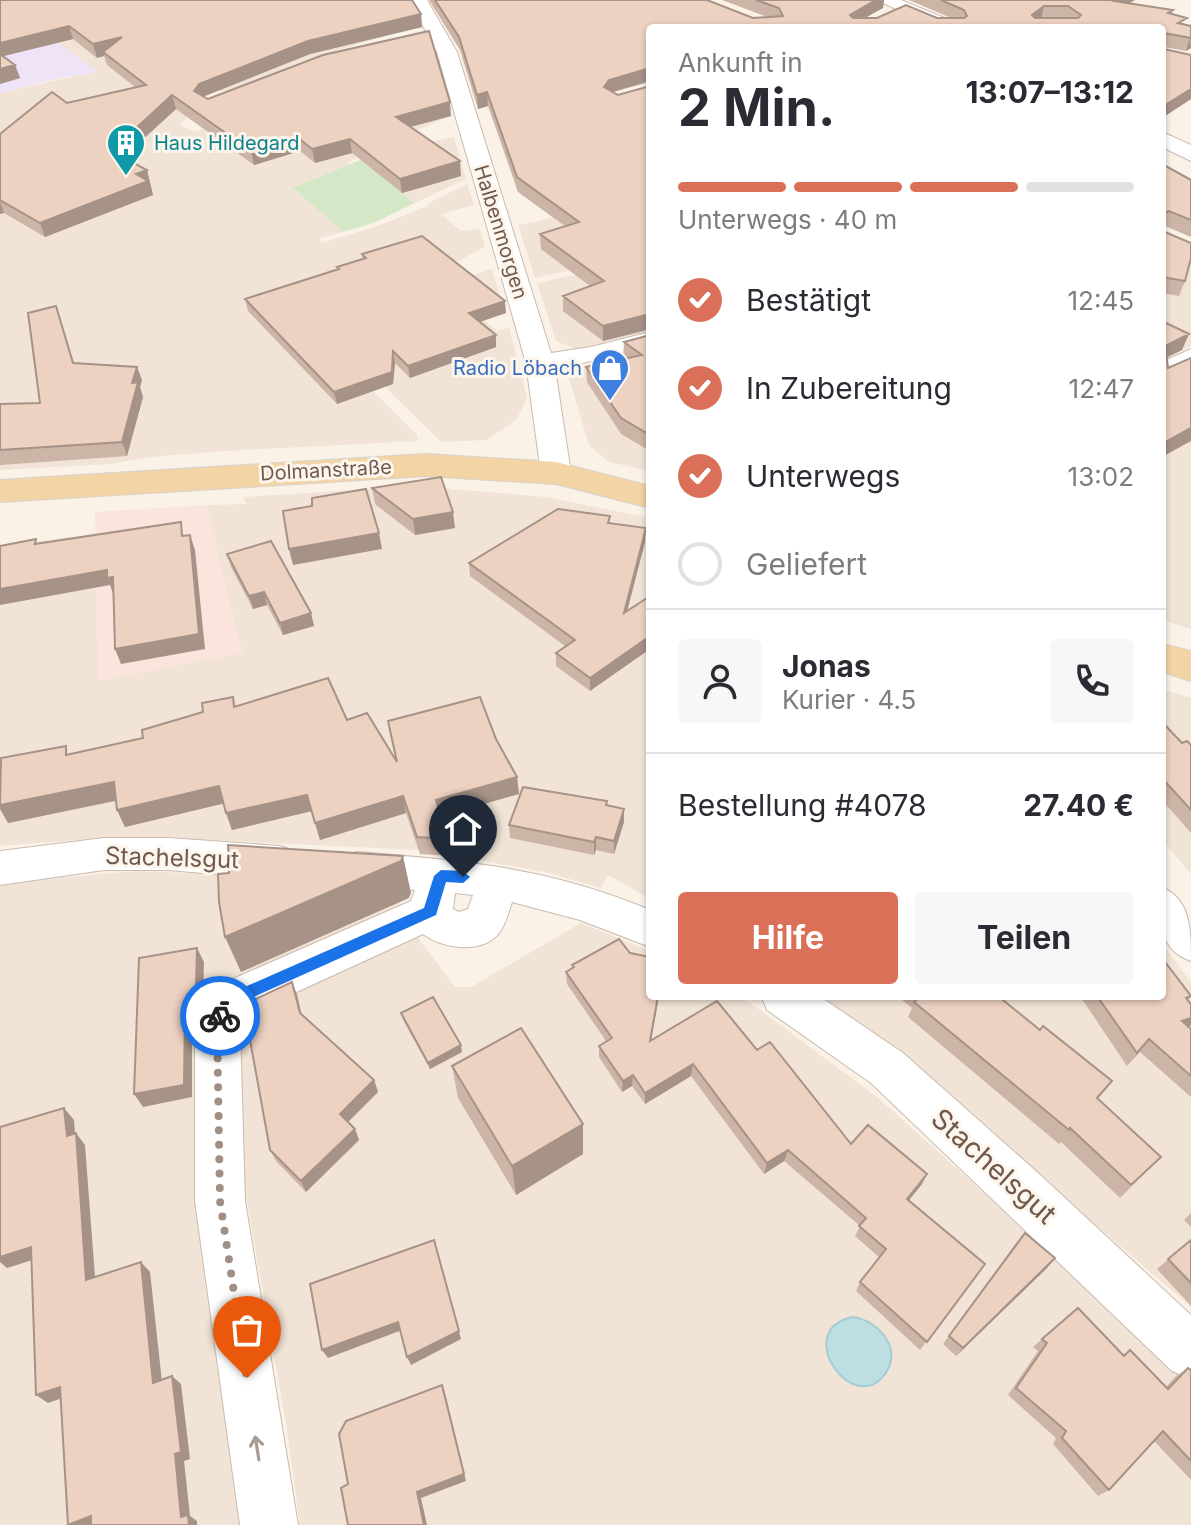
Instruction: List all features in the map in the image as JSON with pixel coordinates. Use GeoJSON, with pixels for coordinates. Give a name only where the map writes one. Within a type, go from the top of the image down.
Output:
{"type":"FeatureCollection","features":[{"type":"Feature","properties":{"kind":"main road","name":"Dolmanstraße"},"geometry":{"type":"LineString","coordinates":[[0,491],[426,465],[556,473],[646,496]]}},
{"type":"Feature","properties":{"kind":"main road"},"geometry":{"type":"LineString","coordinates":[[1166,659],[1191,666]]}},
{"type":"Feature","properties":{"kind":"street","name":"Halbenmorgen"},"geometry":{"type":"LineString","coordinates":[[418,0],[439,33],[540,363],[556,473]]}},
{"type":"Feature","properties":{"kind":"street"},"geometry":{"type":"LineString","coordinates":[[884,9],[904,7],[943,24]]}},
{"type":"Feature","properties":{"kind":"street"},"geometry":{"type":"LineString","coordinates":[[411,37],[439,33]]}},
{"type":"Feature","properties":{"kind":"street"},"geometry":{"type":"LineString","coordinates":[[1166,140],[1191,154]]}},
{"type":"Feature","properties":{"kind":"street"},"geometry":{"type":"LineString","coordinates":[[540,363],[592,355],[646,341]]}},
{"type":"Feature","properties":{"kind":"street"},"geometry":{"type":"LineString","coordinates":[[1166,371],[1191,357]]}},
{"type":"Feature","properties":{"kind":"street","name":"Stachelsgut"},"geometry":{"type":"LineString","coordinates":[[0,868],[104,854],[169,854],[320,866],[436,893],[441,925],[451,930],[475,928],[490,912],[499,883],[605,910],[646,927]]}},
{"type":"Feature","properties":{"kind":"street"},"geometry":{"type":"LineString","coordinates":[[269,1525],[220,1201],[217,1021],[235,999],[436,893]]}},
{"type":"Feature","properties":{"kind":"street"},"geometry":{"type":"LineString","coordinates":[[1166,910],[1191,943]]}},
{"type":"Feature","properties":{"kind":"street","name":"Stachelsgut"},"geometry":{"type":"LineString","coordinates":[[789,1000],[887,1068],[1191,1352]]}},
{"type":"Feature","properties":{"kind":"shaded area"},"geometry":{"type":"Polygon","coordinates":[[[45,0],[398,0],[419,26],[299,62],[230,91],[202,91],[193,113],[179,125],[198,132],[212,120],[429,50],[448,117],[355,157],[357,159],[348,162],[350,164],[294,189],[343,232],[320,238],[321,243],[378,226],[428,206],[467,184],[474,205],[441,214],[461,231],[480,229],[485,247],[370,307],[492,269],[505,313],[485,320],[497,331],[509,327],[527,397],[517,419],[487,440],[441,442],[319,322],[317,335],[418,436],[417,441],[227,451],[160,456],[110,464],[0,470],[0,93],[97,71],[0,11],[45,0]]]}},
{"type":"Feature","properties":{"kind":"shaded area"},"geometry":{"type":"Polygon","coordinates":[[[0,27],[53,39],[98,72],[0,93],[0,27]]]}},
{"type":"Feature","properties":{"kind":"shaded area"},"geometry":{"type":"Polygon","coordinates":[[[454,137],[466,179],[415,203],[360,160],[393,145],[418,145],[454,137]]]}},
{"type":"Feature","properties":{"kind":"shaded area"},"geometry":{"type":"Polygon","coordinates":[[[626,203],[642,255],[535,278],[518,225],[626,203]]]}},
{"type":"Feature","properties":{"kind":"shaded area"},"geometry":{"type":"Polygon","coordinates":[[[1166,247],[1191,261],[1191,346],[1166,359],[1166,247]]]}},
{"type":"Feature","properties":{"kind":"shaded area"},"geometry":{"type":"Polygon","coordinates":[[[646,259],[646,336],[576,349],[556,341],[537,283],[646,259]]]}},
{"type":"Feature","properties":{"kind":"shaded area"},"geometry":{"type":"Polygon","coordinates":[[[646,348],[646,470],[609,462],[588,443],[569,378],[575,371],[594,362],[646,348]]]}},
{"type":"Feature","properties":{"kind":"shaded area"},"geometry":{"type":"Polygon","coordinates":[[[1191,379],[1191,629],[1166,621],[1166,392],[1191,379]]]}},
{"type":"Feature","properties":{"kind":"shaded area"},"geometry":{"type":"Polygon","coordinates":[[[442,488],[546,497],[646,517],[646,897],[608,875],[601,888],[545,872],[419,850],[165,838],[101,838],[0,846],[0,546],[95,534],[99,680],[242,653],[206,505],[246,504],[243,497],[442,488]]]}},
{"type":"Feature","properties":{"kind":"shaded area"},"geometry":{"type":"Polygon","coordinates":[[[206,505],[242,653],[98,681],[95,512],[206,505]]]}},
{"type":"Feature","properties":{"kind":"shaded area"},"geometry":{"type":"Polygon","coordinates":[[[1166,690],[1191,698],[1191,874],[1166,845],[1166,690]]]}},
{"type":"Feature","properties":{"kind":"shaded area"},"geometry":{"type":"Polygon","coordinates":[[[135,871],[266,876],[402,898],[397,911],[204,1003],[203,1030],[246,1525],[0,1525],[0,883],[135,871]]]}},
{"type":"Feature","properties":{"kind":"shaded area"},"geometry":{"type":"Polygon","coordinates":[[[581,923],[646,949],[646,1000],[744,1000],[878,1098],[1110,1305],[1191,1389],[1191,1525],[300,1525],[287,1430],[244,1185],[236,1018],[412,930],[455,987],[471,987],[581,923]]]}},
{"type":"Feature","properties":{"kind":"shaded area"},"geometry":{"type":"Polygon","coordinates":[[[1166,949],[1191,982],[1191,1307],[946,1096],[827,1000],[1166,1000],[1166,949]]]}},
{"type":"Feature","properties":{"kind":"green space"},"geometry":{"type":"Polygon","coordinates":[[[360,160],[415,203],[373,223],[343,232],[293,188],[360,160]]]}},
{"type":"Feature","properties":{"kind":"water"},"geometry":{"type":"Polygon","coordinates":[[[853,1317],[878,1329],[889,1344],[891,1362],[874,1384],[860,1386],[846,1380],[834,1368],[827,1353],[827,1338],[835,1325],[853,1317]]]}},
{"type":"Feature","properties":{"kind":"building"},"geometry":{"type":"Polygon","coordinates":[[[0,0],[412,0],[421,14],[308,41],[199,84],[194,91],[208,99],[323,55],[429,31],[450,102],[396,117],[460,161],[400,179],[350,139],[312,149],[297,137],[251,151],[172,95],[111,151],[147,170],[136,174],[148,181],[40,223],[0,200],[0,134],[52,92],[67,103],[146,85],[103,52],[122,37],[93,44],[69,26],[0,43],[0,0]]]}},
{"type":"Feature","properties":{"kind":"building"},"geometry":{"type":"Polygon","coordinates":[[[435,0],[707,0],[753,18],[783,16],[779,8],[756,0],[876,0],[850,15],[853,18],[877,18],[906,5],[937,18],[964,18],[967,16],[964,10],[941,0],[1116,0],[1173,10],[1168,13],[1187,18],[1178,23],[1191,26],[1191,38],[1166,33],[1166,24],[646,24],[646,69],[609,80],[604,87],[618,95],[646,87],[646,315],[603,326],[563,296],[604,281],[540,234],[579,222],[517,177],[487,92],[477,95],[459,37],[435,0]],[[1044,6],[1032,15],[1035,18],[1078,18],[1081,15],[1068,6],[1044,6]]]}},
{"type":"Feature","properties":{"kind":"building"},"geometry":{"type":"Polygon","coordinates":[[[1166,49],[1191,55],[1191,89],[1166,105],[1166,49]]]}},
{"type":"Feature","properties":{"kind":"building"},"geometry":{"type":"Polygon","coordinates":[[[0,54],[15,65],[0,69],[0,54]]]}},
{"type":"Feature","properties":{"kind":"building"},"geometry":{"type":"Polygon","coordinates":[[[1166,166],[1191,180],[1191,220],[1166,212],[1166,166]]]}},
{"type":"Feature","properties":{"kind":"building"},"geometry":{"type":"Polygon","coordinates":[[[1166,232],[1191,243],[1185,281],[1166,278],[1166,232]]]}},
{"type":"Feature","properties":{"kind":"building"},"geometry":{"type":"Polygon","coordinates":[[[422,236],[505,301],[469,313],[496,335],[408,366],[393,351],[392,372],[334,392],[245,299],[339,269],[337,267],[366,258],[362,254],[422,236]]]}},
{"type":"Feature","properties":{"kind":"building"},"geometry":{"type":"Polygon","coordinates":[[[56,306],[73,363],[137,367],[132,383],[138,382],[122,442],[0,450],[0,404],[40,403],[28,313],[56,306]]]}},
{"type":"Feature","properties":{"kind":"building"},"geometry":{"type":"Polygon","coordinates":[[[1166,323],[1189,334],[1166,346],[1166,323]]]}},
{"type":"Feature","properties":{"kind":"building"},"geometry":{"type":"Polygon","coordinates":[[[646,336],[646,433],[621,418],[586,367],[642,355],[624,342],[646,336]]]}},
{"type":"Feature","properties":{"kind":"building"},"geometry":{"type":"Polygon","coordinates":[[[1166,353],[1168,368],[1191,358],[1191,428],[1166,442],[1166,353]]]}},
{"type":"Feature","properties":{"kind":"building"},"geometry":{"type":"Polygon","coordinates":[[[441,477],[453,512],[413,519],[372,488],[441,477]]]}},
{"type":"Feature","properties":{"kind":"building"},"geometry":{"type":"Polygon","coordinates":[[[366,489],[379,533],[289,549],[283,511],[312,506],[312,498],[366,489]]]}},
{"type":"Feature","properties":{"kind":"building"},"geometry":{"type":"Polygon","coordinates":[[[558,509],[610,516],[608,523],[646,528],[624,613],[646,599],[646,639],[590,678],[556,653],[575,640],[469,563],[558,509]]]}},
{"type":"Feature","properties":{"kind":"building"},"geometry":{"type":"Polygon","coordinates":[[[181,522],[182,536],[190,535],[199,634],[115,649],[113,577],[107,578],[107,570],[0,589],[0,546],[36,539],[35,544],[181,522]]]}},
{"type":"Feature","properties":{"kind":"building"},"geometry":{"type":"Polygon","coordinates":[[[271,541],[311,613],[280,623],[264,592],[249,596],[227,554],[271,541]]]}},
{"type":"Feature","properties":{"kind":"building"},"geometry":{"type":"Polygon","coordinates":[[[328,678],[347,720],[367,713],[397,762],[388,721],[480,697],[496,739],[517,777],[436,800],[447,839],[417,837],[403,796],[315,823],[307,795],[226,813],[219,786],[117,810],[114,782],[0,805],[1,758],[66,746],[66,755],[143,738],[142,730],[203,712],[202,703],[233,697],[234,707],[328,678]]]}},
{"type":"Feature","properties":{"kind":"building"},"geometry":{"type":"Polygon","coordinates":[[[1166,726],[1182,743],[1187,741],[1191,745],[1191,810],[1166,782],[1166,726]]]}},
{"type":"Feature","properties":{"kind":"building"},"geometry":{"type":"Polygon","coordinates":[[[523,787],[607,801],[606,805],[624,809],[614,841],[596,837],[594,842],[509,825],[523,787]]]}},
{"type":"Feature","properties":{"kind":"building"},"geometry":{"type":"Polygon","coordinates":[[[228,845],[403,856],[401,861],[225,937],[218,874],[229,873],[228,845]]]}},
{"type":"Feature","properties":{"kind":"building"},"geometry":{"type":"Polygon","coordinates":[[[619,939],[630,953],[646,956],[646,1000],[657,1000],[650,1041],[717,1001],[757,1050],[770,1042],[851,1144],[868,1125],[927,1174],[907,1199],[985,1264],[927,1342],[860,1282],[886,1249],[859,1226],[866,1218],[788,1150],[767,1163],[693,1064],[645,1093],[633,1075],[623,1081],[599,1046],[612,1038],[566,972],[574,967],[572,965],[619,939]]]}},
{"type":"Feature","properties":{"kind":"building"},"geometry":{"type":"Polygon","coordinates":[[[197,948],[196,986],[185,1008],[184,1085],[134,1094],[139,958],[197,948]]]}},
{"type":"Feature","properties":{"kind":"building"},"geometry":{"type":"Polygon","coordinates":[[[1166,963],[1191,996],[1186,998],[1191,1004],[1191,1018],[1182,1021],[1191,1029],[1191,1076],[1149,1039],[1137,1053],[1100,1000],[1166,1000],[1166,963]]]}},
{"type":"Feature","properties":{"kind":"building"},"geometry":{"type":"Polygon","coordinates":[[[292,982],[300,1013],[374,1080],[340,1114],[355,1129],[301,1181],[270,1150],[244,1007],[292,982]]]}},
{"type":"Feature","properties":{"kind":"building"},"geometry":{"type":"Polygon","coordinates":[[[433,997],[461,1045],[428,1063],[401,1013],[433,997]]]}},
{"type":"Feature","properties":{"kind":"building"},"geometry":{"type":"Polygon","coordinates":[[[1003,1000],[1040,1030],[1043,1026],[1112,1081],[1097,1098],[1161,1157],[1131,1185],[1070,1128],[914,1002],[1003,1000]]]}},
{"type":"Feature","properties":{"kind":"building"},"geometry":{"type":"Polygon","coordinates":[[[521,1028],[583,1124],[512,1166],[452,1066],[521,1028]]]}},
{"type":"Feature","properties":{"kind":"building"},"geometry":{"type":"Polygon","coordinates":[[[64,1108],[67,1136],[76,1133],[86,1280],[141,1262],[153,1383],[172,1376],[181,1452],[175,1454],[181,1517],[188,1515],[189,1525],[91,1525],[91,1516],[68,1525],[60,1387],[36,1395],[31,1247],[0,1257],[0,1127],[64,1108]]]}},
{"type":"Feature","properties":{"kind":"building"},"geometry":{"type":"Polygon","coordinates":[[[1025,1233],[1055,1258],[963,1348],[949,1336],[1025,1233]]]}},
{"type":"Feature","properties":{"kind":"building"},"geometry":{"type":"Polygon","coordinates":[[[434,1240],[459,1331],[407,1357],[398,1322],[322,1350],[310,1284],[434,1240]]]}},
{"type":"Feature","properties":{"kind":"building"},"geometry":{"type":"Polygon","coordinates":[[[1191,1240],[1191,1283],[1168,1259],[1191,1240]]]}},
{"type":"Feature","properties":{"kind":"building"},"geometry":{"type":"Polygon","coordinates":[[[1078,1308],[1124,1356],[1130,1350],[1168,1389],[1188,1368],[1191,1370],[1191,1461],[1163,1431],[1109,1490],[1062,1438],[1066,1431],[1016,1388],[1047,1343],[1042,1339],[1078,1308]]]}},
{"type":"Feature","properties":{"kind":"building"},"geometry":{"type":"Polygon","coordinates":[[[442,1385],[464,1474],[417,1492],[424,1525],[348,1525],[341,1488],[348,1484],[339,1434],[346,1421],[442,1385]]]}},
{"type":"Feature","properties":{"kind":"way so far"},"geometry":{"type":"LineString","coordinates":[[220,1016],[217,1021],[220,1201],[247,1378]]}},
{"type":"Feature","properties":{"kind":"place","name":"Haus Hildegard"},"geometry":{"type":"Point","coordinates":[126,177]}},
{"type":"Feature","properties":{"kind":"place","name":"Radio Löbach"},"geometry":{"type":"Point","coordinates":[610,402]}},
{"type":"Feature","properties":{"kind":"route"},"geometry":{"type":"LineString","coordinates":[[220,1016],[235,999],[273,980],[431,911],[441,876],[463,877]]}}]}
